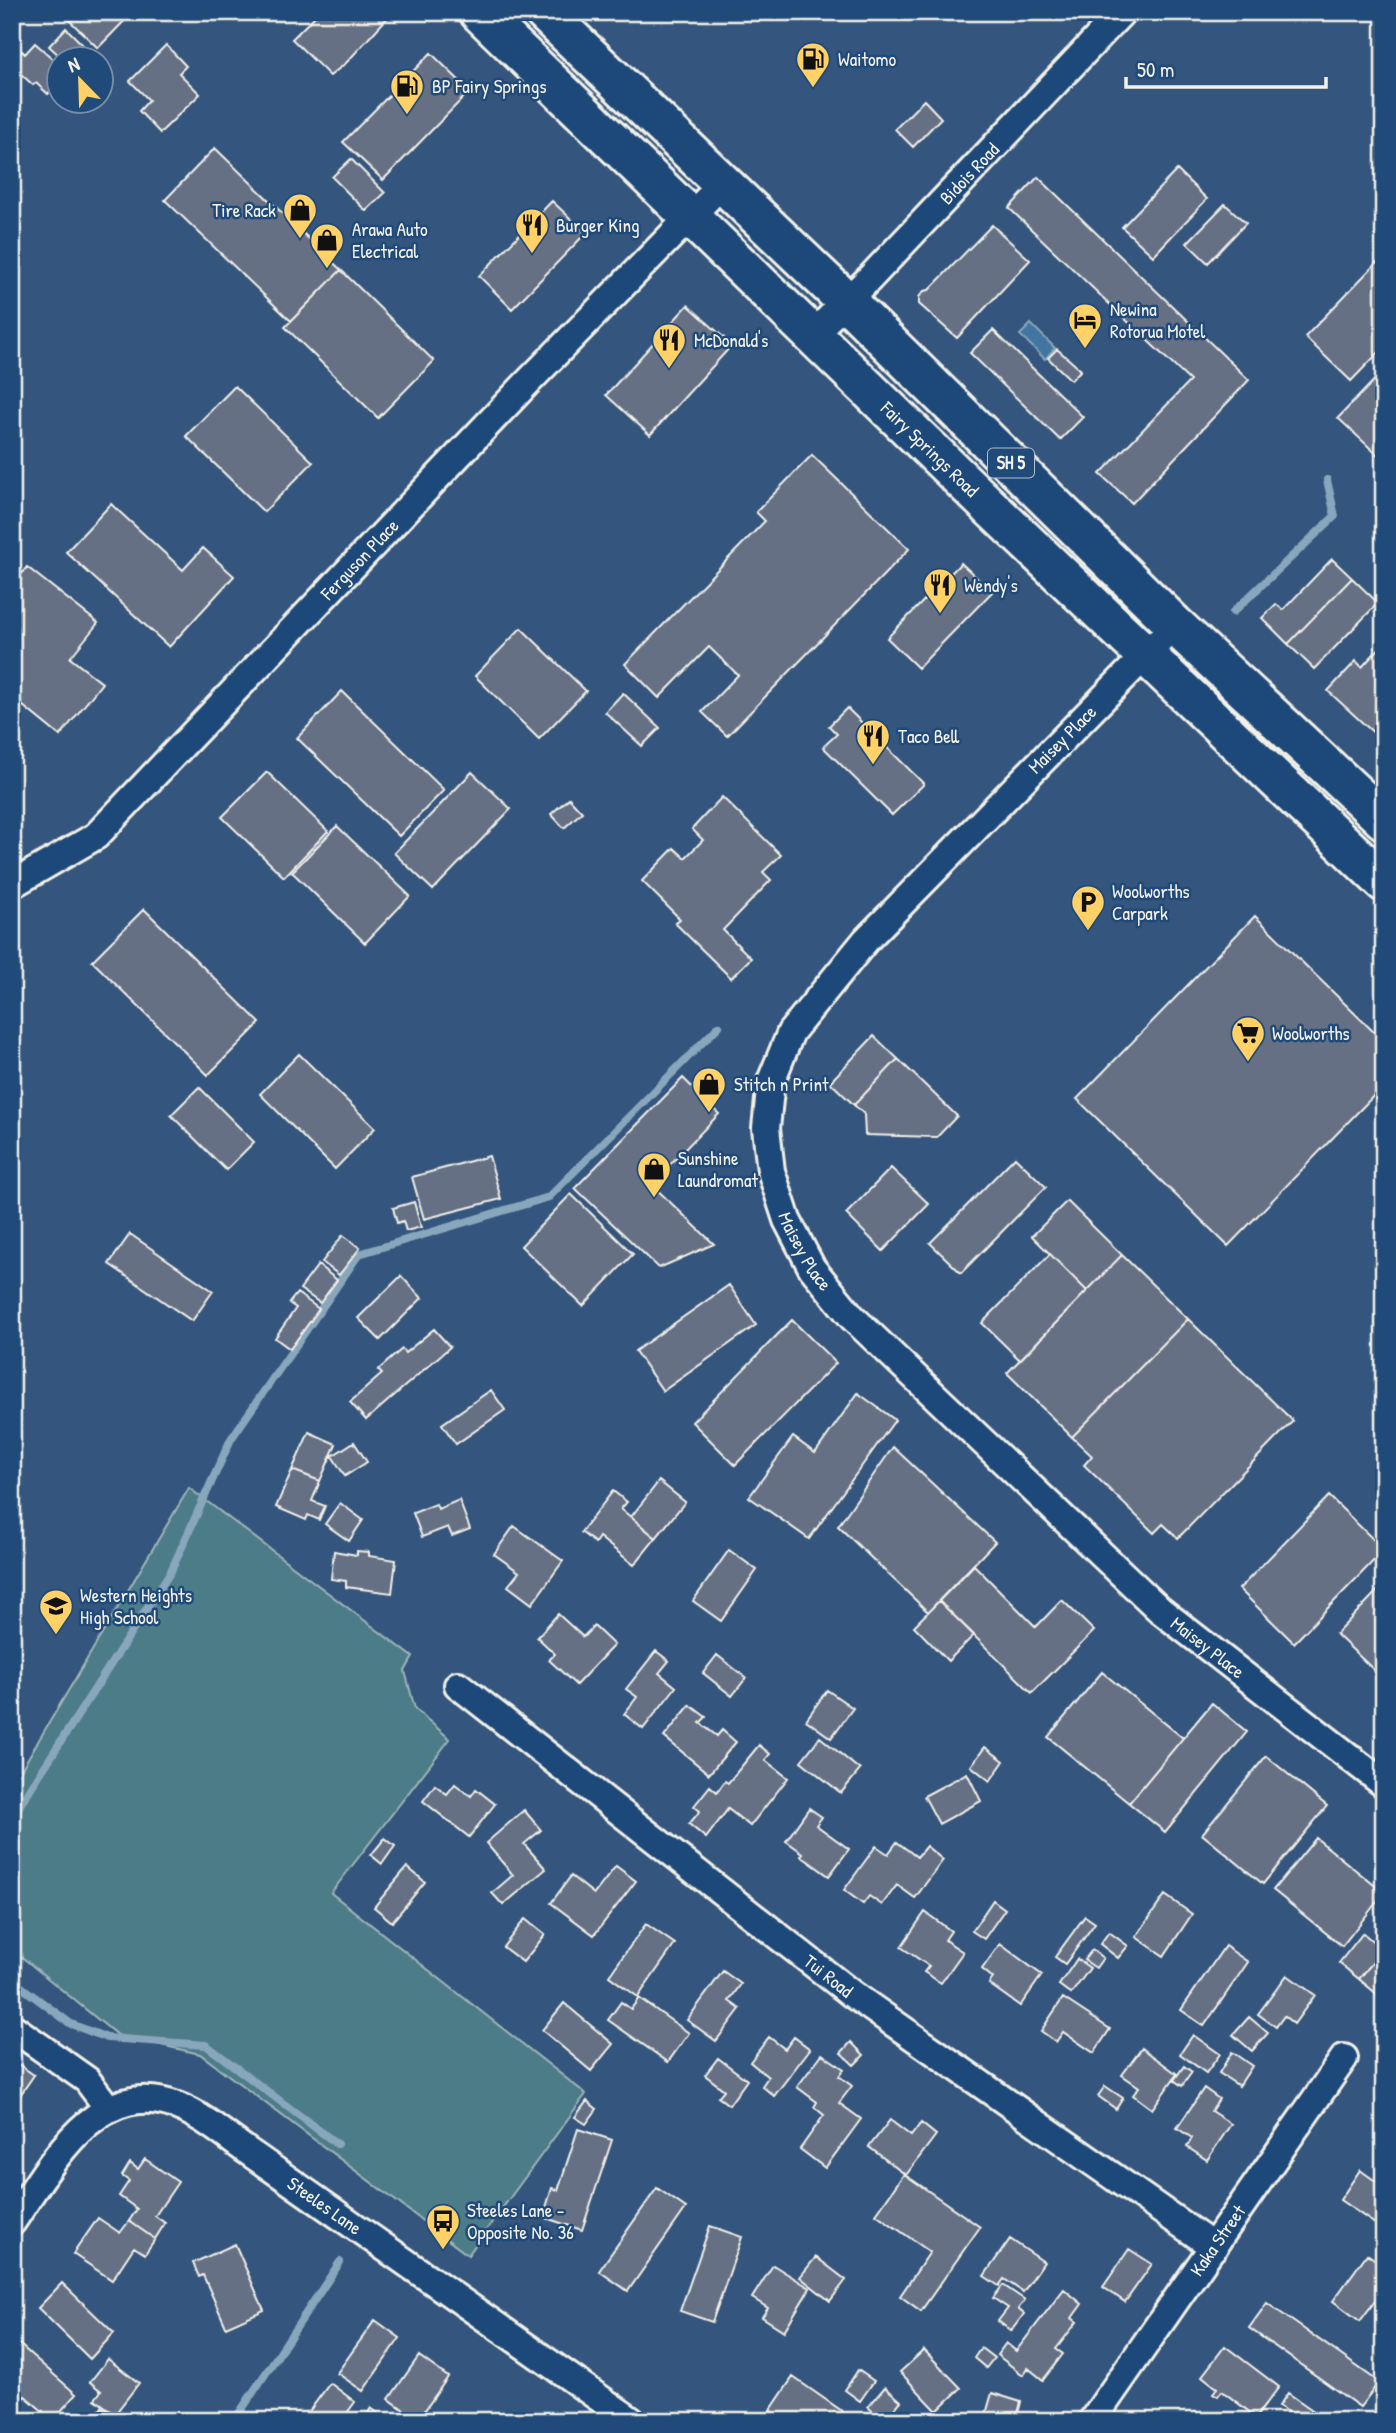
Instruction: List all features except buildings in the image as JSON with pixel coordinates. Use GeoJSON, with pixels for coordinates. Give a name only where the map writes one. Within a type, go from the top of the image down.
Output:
{"type":"FeatureCollection","features":[{"type":"Feature","properties":{"kind":"highway","name":"Fairy Springs Road"},"geometry":{"type":"LineString","coordinates":[[478,12],[1384,882]]}},
{"type":"Feature","properties":{"kind":"highway","name":"SH 5"},"geometry":{"type":"LineString","coordinates":[[544,12],[846,301],[1175,625],[1384,820]]}},
{"type":"Feature","properties":{"kind":"street","name":"Bidois Road"},"geometry":{"type":"LineString","coordinates":[[813,334],[1122,12]]}},
{"type":"Feature","properties":{"kind":"street","name":"Ferguson Place"},"geometry":{"type":"LineString","coordinates":[[13,884],[96,836],[527,383],[723,183]]}},
{"type":"Feature","properties":{"kind":"street","name":"Maisey Place"},"geometry":{"type":"LineString","coordinates":[[1175,625],[866,940],[791,1032],[771,1082],[766,1128],[772,1171],[787,1220],[812,1268],[852,1317],[1160,1610],[1384,1784]]}},
{"type":"Feature","properties":{"kind":"street","name":"Tui Road"},"geometry":{"type":"LineString","coordinates":[[458,1685],[852,1994],[1214,2246]]}},
{"type":"Feature","properties":{"kind":"street"},"geometry":{"type":"LineString","coordinates":[[12,2026],[87,2080],[108,2108],[79,2130],[12,2222]]}},
{"type":"Feature","properties":{"kind":"street","name":"Kaka Street"},"geometry":{"type":"LineString","coordinates":[[1092,2421],[1344,2058]]}},
{"type":"Feature","properties":{"kind":"street","name":"Steeles Lane"},"geometry":{"type":"LineString","coordinates":[[108,2108],[141,2100],[175,2105],[190,2112],[632,2421]]}},
{"type":"Feature","properties":{"kind":"green space"},"geometry":{"type":"Polygon","coordinates":[[[189,1488],[413,1657],[405,1671],[415,1709],[450,1739],[331,1893],[586,2094],[468,2255],[200,2054],[117,2035],[12,1949],[12,1785],[189,1488]]]}},
{"type":"Feature","properties":{"kind":"water"},"geometry":{"type":"Polygon","coordinates":[[[1031,324],[1055,348],[1045,359],[1020,335],[1031,324]]]}},
{"type":"Feature","properties":{"kind":"waterway"},"geometry":{"type":"LineString","coordinates":[[1233,612],[1335,516],[1327,480]]}},
{"type":"Feature","properties":{"kind":"waterway"},"geometry":{"type":"LineString","coordinates":[[12,1817],[171,1571],[231,1439],[359,1254],[549,1197],[719,1026]]}},
{"type":"Feature","properties":{"kind":"waterway"},"geometry":{"type":"LineString","coordinates":[[12,1980],[71,2024],[107,2038],[206,2045],[337,2144]]}},
{"type":"Feature","properties":{"kind":"waterway"},"geometry":{"type":"LineString","coordinates":[[234,2421],[340,2262]]}},
{"type":"Feature","properties":{"kind":"place","name":"Waitomo"},"geometry":{"type":"Point","coordinates":[813,89]}},
{"type":"Feature","properties":{"kind":"place","name":"BP Fairy Springs"},"geometry":{"type":"Point","coordinates":[407,116]}},
{"type":"Feature","properties":{"kind":"place","name":"Tire Rack"},"geometry":{"type":"Point","coordinates":[300,240]}},
{"type":"Feature","properties":{"kind":"place","name":"Burger King"},"geometry":{"type":"Point","coordinates":[532,255]}},
{"type":"Feature","properties":{"kind":"place","name":"Arawa Auto Electrical"},"geometry":{"type":"Point","coordinates":[327,270]}},
{"type":"Feature","properties":{"kind":"place","name":"Newina Rotorua Motel"},"geometry":{"type":"Point","coordinates":[1085,350]}},
{"type":"Feature","properties":{"kind":"place","name":"McDonald's"},"geometry":{"type":"Point","coordinates":[669,370]}},
{"type":"Feature","properties":{"kind":"place","name":"Wendy's"},"geometry":{"type":"Point","coordinates":[940,615]}},
{"type":"Feature","properties":{"kind":"place","name":"Taco Bell"},"geometry":{"type":"Point","coordinates":[873,766]}},
{"type":"Feature","properties":{"kind":"place","name":"Woolworths Carpark"},"geometry":{"type":"Point","coordinates":[1088,932]}},
{"type":"Feature","properties":{"kind":"place","name":"Woolworths"},"geometry":{"type":"Point","coordinates":[1248,1063]}},
{"type":"Feature","properties":{"kind":"place","name":"Stitch n Print"},"geometry":{"type":"Point","coordinates":[709,1114]}},
{"type":"Feature","properties":{"kind":"place","name":"Sunshine Laundromat"},"geometry":{"type":"Point","coordinates":[654,1199]}},
{"type":"Feature","properties":{"kind":"place","name":"Western Heights High School"},"geometry":{"type":"Point","coordinates":[56,1636]}},
{"type":"Feature","properties":{"kind":"place","name":"Steeles Lane - Opposite No. 36"},"geometry":{"type":"Point","coordinates":[443,2251]}}]}
